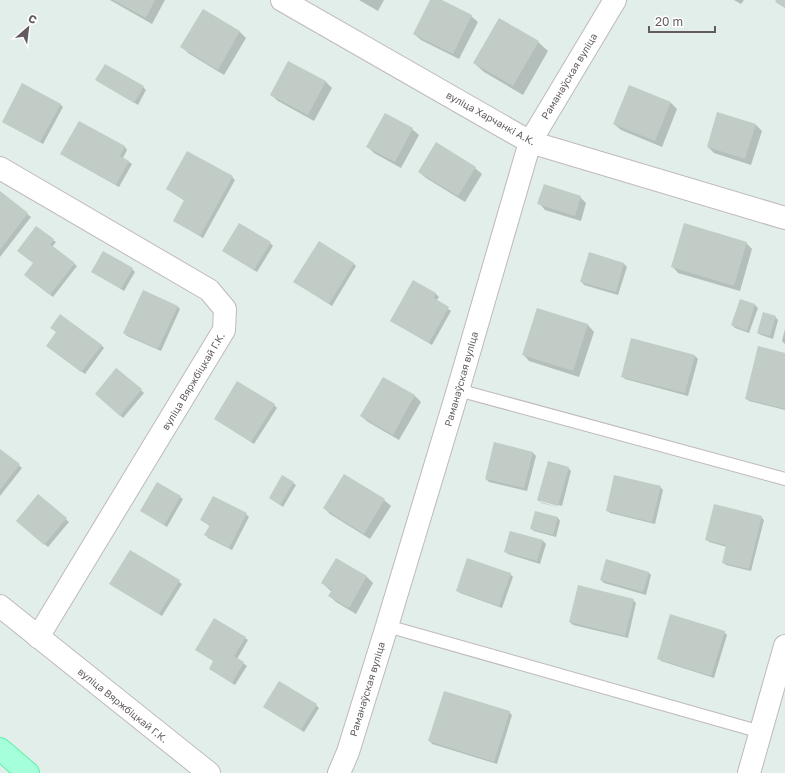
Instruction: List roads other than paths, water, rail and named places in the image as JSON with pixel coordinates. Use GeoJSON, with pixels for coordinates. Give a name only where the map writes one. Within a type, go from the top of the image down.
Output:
{"type":"FeatureCollection","features":[{"type":"Feature","properties":{"kind":"main road"},"geometry":{"type":"LineString","coordinates":[[0,749],[28,773]]}},
{"type":"Feature","properties":{"kind":"street","name":"вуліца Харчанкі А.К."},"geometry":{"type":"LineString","coordinates":[[282,0],[530,142],[785,218]]}},
{"type":"Feature","properties":{"kind":"street","name":"Раманаўская вуліца"},"geometry":{"type":"LineString","coordinates":[[339,773],[348,752],[387,626],[458,390],[530,142],[615,0]]}},
{"type":"Feature","properties":{"kind":"street","name":"вуліца Вяржбіцкай Г.К."},"geometry":{"type":"LineString","coordinates":[[0,168],[209,290],[225,309],[224,330],[38,636]]}},
{"type":"Feature","properties":{"kind":"street","name":"вуліца Вяржбіцкай Г.К."},"geometry":{"type":"LineString","coordinates":[[0,606],[209,773]]}},
{"type":"Feature","properties":{"kind":"street"},"geometry":{"type":"LineString","coordinates":[[749,773],[785,646]]}},
{"type":"Feature","properties":{"kind":"lane"},"geometry":{"type":"LineString","coordinates":[[458,390],[785,479]]}},
{"type":"Feature","properties":{"kind":"lane"},"geometry":{"type":"LineString","coordinates":[[387,626],[761,732]]}}]}
